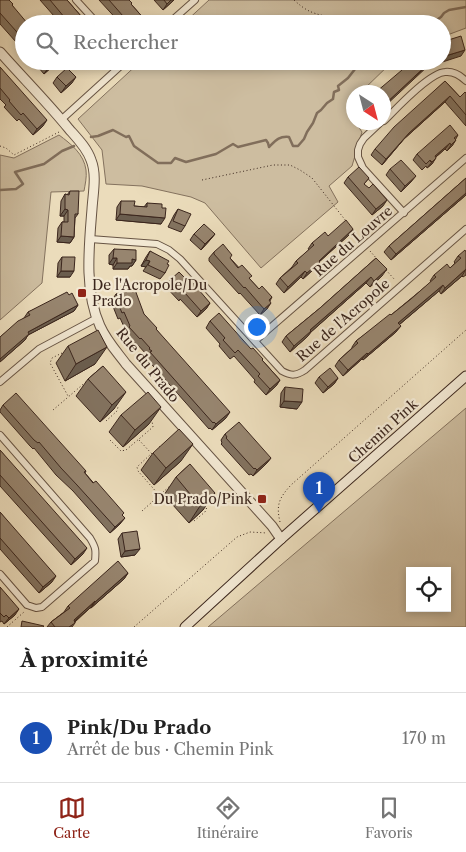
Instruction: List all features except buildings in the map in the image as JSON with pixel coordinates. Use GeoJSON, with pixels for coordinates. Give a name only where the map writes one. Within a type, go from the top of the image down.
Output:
{"type":"FeatureCollection","features":[{"type":"Feature","properties":{"kind":"street"},"geometry":{"type":"LineString","coordinates":[[76,0],[90,15]]}},
{"type":"Feature","properties":{"kind":"street"},"geometry":{"type":"LineString","coordinates":[[178,15],[195,0]]}},
{"type":"Feature","properties":{"kind":"street","name":"Rue du Prado"},"geometry":{"type":"LineString","coordinates":[[0,52],[15,69]]}},
{"type":"Feature","properties":{"kind":"street","name":"Rue du Prado"},"geometry":{"type":"LineString","coordinates":[[16,70],[84,146],[94,167],[90,281],[93,306],[103,331],[126,364],[272,526],[281,539]]}},
{"type":"Feature","properties":{"kind":"street"},"geometry":{"type":"LineString","coordinates":[[64,123],[117,70]]}},
{"type":"Feature","properties":{"kind":"street"},"geometry":{"type":"LineString","coordinates":[[391,114],[428,80],[439,73],[456,73],[466,81]]}},
{"type":"Feature","properties":{"kind":"street"},"geometry":{"type":"LineString","coordinates":[[373,130],[360,144],[358,157],[363,168],[404,213]]}},
{"type":"Feature","properties":{"kind":"street","name":"Rue du Louvre"},"geometry":{"type":"LineString","coordinates":[[255,342],[466,158]]}},
{"type":"Feature","properties":{"kind":"street","name":"Rue de l'Acropole"},"geometry":{"type":"LineString","coordinates":[[90,239],[150,243],[163,246],[169,250],[180,259],[282,371],[293,375],[305,370],[466,229]]}},
{"type":"Feature","properties":{"kind":"street"},"geometry":{"type":"LineString","coordinates":[[0,382],[39,348],[97,318]]}},
{"type":"Feature","properties":{"kind":"street","name":"Chemin Pink"},"geometry":{"type":"LineString","coordinates":[[185,627],[281,539],[466,376]]}},
{"type":"Feature","properties":{"kind":"street"},"geometry":{"type":"LineString","coordinates":[[0,435],[90,538],[96,551],[95,561],[42,607],[36,608],[27,605],[0,574]]}},
{"type":"Feature","properties":{"kind":"path"},"geometry":{"type":"LineString","coordinates":[[294,0],[304,9],[319,15]]}},
{"type":"Feature","properties":{"kind":"path"},"geometry":{"type":"LineString","coordinates":[[0,146],[6,148],[14,155],[61,130],[64,123]]}},
{"type":"Feature","properties":{"kind":"path"},"geometry":{"type":"LineString","coordinates":[[202,180],[273,165],[290,165],[312,178],[377,259]]}},
{"type":"Feature","properties":{"kind":"path"},"geometry":{"type":"LineString","coordinates":[[383,266],[401,286]]}},
{"type":"Feature","properties":{"kind":"path"},"geometry":{"type":"LineString","coordinates":[[280,522],[278,511],[281,496],[291,485],[466,330]]}},
{"type":"Feature","properties":{"kind":"path"},"geometry":{"type":"LineString","coordinates":[[68,351],[52,358],[50,363],[69,396]]}},
{"type":"Feature","properties":{"kind":"path"},"geometry":{"type":"LineString","coordinates":[[52,410],[87,380],[94,379]]}},
{"type":"Feature","properties":{"kind":"path"},"geometry":{"type":"LineString","coordinates":[[106,421],[117,411],[118,407]]}},
{"type":"Feature","properties":{"kind":"path"},"geometry":{"type":"LineString","coordinates":[[110,440],[121,451],[126,450],[153,427],[152,422],[147,416]]}},
{"type":"Feature","properties":{"kind":"path"},"geometry":{"type":"LineString","coordinates":[[139,440],[152,454],[137,467],[138,471],[159,495]]}},
{"type":"Feature","properties":{"kind":"path"},"geometry":{"type":"LineString","coordinates":[[158,448],[165,442],[169,442]]}},
{"type":"Feature","properties":{"kind":"path"},"geometry":{"type":"LineString","coordinates":[[142,511],[170,485]]}},
{"type":"Feature","properties":{"kind":"path"},"geometry":{"type":"LineString","coordinates":[[194,521],[205,512],[207,507],[201,500]]}},
{"type":"Feature","properties":{"kind":"path"},"geometry":{"type":"LineString","coordinates":[[134,627],[237,537],[250,532],[268,534]]}},
{"type":"Feature","properties":{"kind":"path"},"geometry":{"type":"LineString","coordinates":[[7,627],[31,607]]}},
{"type":"Feature","properties":{"kind":"shaded area"},"geometry":{"type":"Polygon","coordinates":[[[209,0],[466,0],[466,28],[451,34],[451,15],[193,15],[209,0]]]}},
{"type":"Feature","properties":{"kind":"shaded area"},"geometry":{"type":"Polygon","coordinates":[[[131,70],[384,70],[368,85],[346,85],[346,130],[361,130],[362,132],[352,166],[329,186],[338,202],[261,268],[205,203],[191,197],[142,186],[106,184],[102,150],[78,119],[131,70]]]}},
{"type":"Feature","properties":{"kind":"shaded area"},"geometry":{"type":"Polygon","coordinates":[[[59,135],[83,159],[86,173],[84,191],[51,192],[42,283],[0,320],[0,155],[14,158],[59,135]]]}},
{"type":"Feature","properties":{"kind":"shaded area"},"geometry":{"type":"Polygon","coordinates":[[[466,408],[466,627],[208,627],[466,408]]]}},
{"type":"Feature","properties":{"kind":"waterway"},"geometry":{"type":"LineString","coordinates":[[442,15],[449,10],[466,7]]}},
{"type":"Feature","properties":{"kind":"waterway"},"geometry":{"type":"LineString","coordinates":[[91,137],[113,130],[126,137],[129,136],[134,146],[158,163],[171,163],[175,158],[186,162],[216,154],[233,144],[238,147],[266,140],[269,147],[276,140],[283,137],[289,137],[293,146],[298,146],[304,139],[317,113],[333,99],[334,92],[339,90],[338,86],[354,70]]}},
{"type":"Feature","properties":{"kind":"waterway"},"geometry":{"type":"LineString","coordinates":[[0,190],[16,189],[23,184],[15,172],[44,164],[62,151],[74,146]]}},
{"type":"Feature","properties":{"kind":"place","name":"De l'Acropole/Du Prado"},"geometry":{"type":"Point","coordinates":[82,293]}},
{"type":"Feature","properties":{"kind":"place","name":"Du Prado/Pink"},"geometry":{"type":"Point","coordinates":[262,499]}},
{"type":"Feature","properties":{"kind":"place","name":"Pink/Du Prado"},"geometry":{"type":"Point","coordinates":[319,513]}}]}
